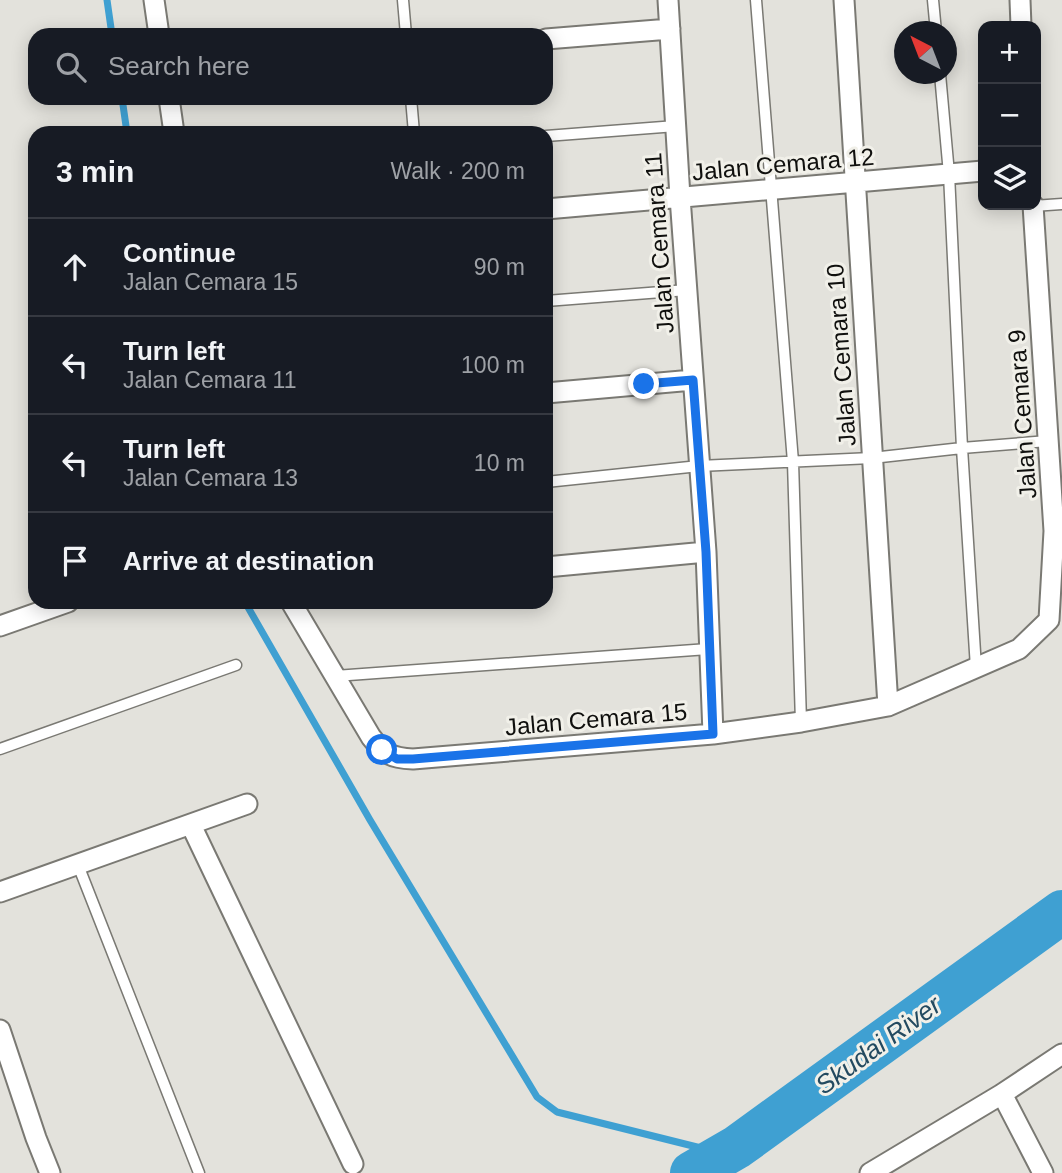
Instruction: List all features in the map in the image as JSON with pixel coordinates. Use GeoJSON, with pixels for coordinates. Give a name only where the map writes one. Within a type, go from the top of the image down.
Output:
{"type":"FeatureCollection","features":[{"type":"Feature","properties":{"kind":"street"},"geometry":{"type":"LineString","coordinates":[[154,0],[158,28]]}},
{"type":"Feature","properties":{"kind":"street","name":"Jalan Cemara 11"},"geometry":{"type":"LineString","coordinates":[[668,0],[706,552],[713,734]]}},
{"type":"Feature","properties":{"kind":"street","name":"Jalan Cemara 10"},"geometry":{"type":"LineString","coordinates":[[844,0],[888,706]]}},
{"type":"Feature","properties":{"kind":"street"},"geometry":{"type":"LineString","coordinates":[[1020,0],[1021,21]]}},
{"type":"Feature","properties":{"kind":"street"},"geometry":{"type":"LineString","coordinates":[[553,38],[670,29]]}},
{"type":"Feature","properties":{"kind":"street"},"geometry":{"type":"LineString","coordinates":[[170,105],[173,126]]}},
{"type":"Feature","properties":{"kind":"street","name":"Jalan Cemara 12"},"geometry":{"type":"LineString","coordinates":[[553,208],[978,171]]}},
{"type":"Feature","properties":{"kind":"street","name":"Jalan Cemara 9"},"geometry":{"type":"LineString","coordinates":[[1033,210],[1048,441],[1058,531],[1049,620]]}},
{"type":"Feature","properties":{"kind":"street"},"geometry":{"type":"LineString","coordinates":[[553,392],[693,380]]}},
{"type":"Feature","properties":{"kind":"street"},"geometry":{"type":"LineString","coordinates":[[553,566],[706,552]]}},
{"type":"Feature","properties":{"kind":"street"},"geometry":{"type":"LineString","coordinates":[[0,626],[48,609]]}},
{"type":"Feature","properties":{"kind":"street","name":"Jalan Cemara 15"},"geometry":{"type":"LineString","coordinates":[[295,609],[371,737],[382,750],[397,759],[713,734],[888,706],[1019,649],[1049,620]]}},
{"type":"Feature","properties":{"kind":"street"},"geometry":{"type":"LineString","coordinates":[[0,892],[247,804]]}},
{"type":"Feature","properties":{"kind":"street"},"geometry":{"type":"LineString","coordinates":[[191,825],[353,1164]]}},
{"type":"Feature","properties":{"kind":"street"},"geometry":{"type":"LineString","coordinates":[[0,1030],[50,1173]]}},
{"type":"Feature","properties":{"kind":"street"},"geometry":{"type":"LineString","coordinates":[[870,1173],[1002,1094],[1062,1054]]}},
{"type":"Feature","properties":{"kind":"street"},"geometry":{"type":"LineString","coordinates":[[1002,1094],[1043,1173]]}},
{"type":"Feature","properties":{"kind":"lane"},"geometry":{"type":"LineString","coordinates":[[403,0],[405,28]]}},
{"type":"Feature","properties":{"kind":"lane"},"geometry":{"type":"LineString","coordinates":[[756,0],[793,462],[801,722]]}},
{"type":"Feature","properties":{"kind":"lane"},"geometry":{"type":"LineString","coordinates":[[933,0],[935,21]]}},
{"type":"Feature","properties":{"kind":"lane"},"geometry":{"type":"LineString","coordinates":[[941,84],[949,174],[961,448],[976,668]]}},
{"type":"Feature","properties":{"kind":"lane"},"geometry":{"type":"LineString","coordinates":[[412,105],[413,126]]}},
{"type":"Feature","properties":{"kind":"lane"},"geometry":{"type":"LineString","coordinates":[[553,135],[676,126]]}},
{"type":"Feature","properties":{"kind":"lane"},"geometry":{"type":"LineString","coordinates":[[1041,205],[1062,204]]}},
{"type":"Feature","properties":{"kind":"lane"},"geometry":{"type":"LineString","coordinates":[[553,300],[687,290]]}},
{"type":"Feature","properties":{"kind":"lane"},"geometry":{"type":"LineString","coordinates":[[553,481],[699,466],[872,458],[1048,441]]}},
{"type":"Feature","properties":{"kind":"lane"},"geometry":{"type":"LineString","coordinates":[[335,676],[708,649]]}},
{"type":"Feature","properties":{"kind":"lane"},"geometry":{"type":"LineString","coordinates":[[0,749],[236,665]]}},
{"type":"Feature","properties":{"kind":"lane"},"geometry":{"type":"LineString","coordinates":[[78,865],[199,1173]]}},
{"type":"Feature","properties":{"kind":"waterway"},"geometry":{"type":"LineString","coordinates":[[107,0],[111,28]]}},
{"type":"Feature","properties":{"kind":"waterway"},"geometry":{"type":"LineString","coordinates":[[123,105],[126,126]]}},
{"type":"Feature","properties":{"kind":"waterway"},"geometry":{"type":"LineString","coordinates":[[249,609],[370,820],[537,1097],[557,1112],[725,1154]]}},
{"type":"Feature","properties":{"kind":"waterway","name":"Skudai River"},"geometry":{"type":"LineString","coordinates":[[692,1173],[737,1147],[1062,912]]}},
{"type":"Feature","properties":{"kind":"route"},"geometry":{"type":"LineString","coordinates":[[382,750],[397,759],[413,759],[713,734],[706,552],[693,380],[644,384]]}}]}
